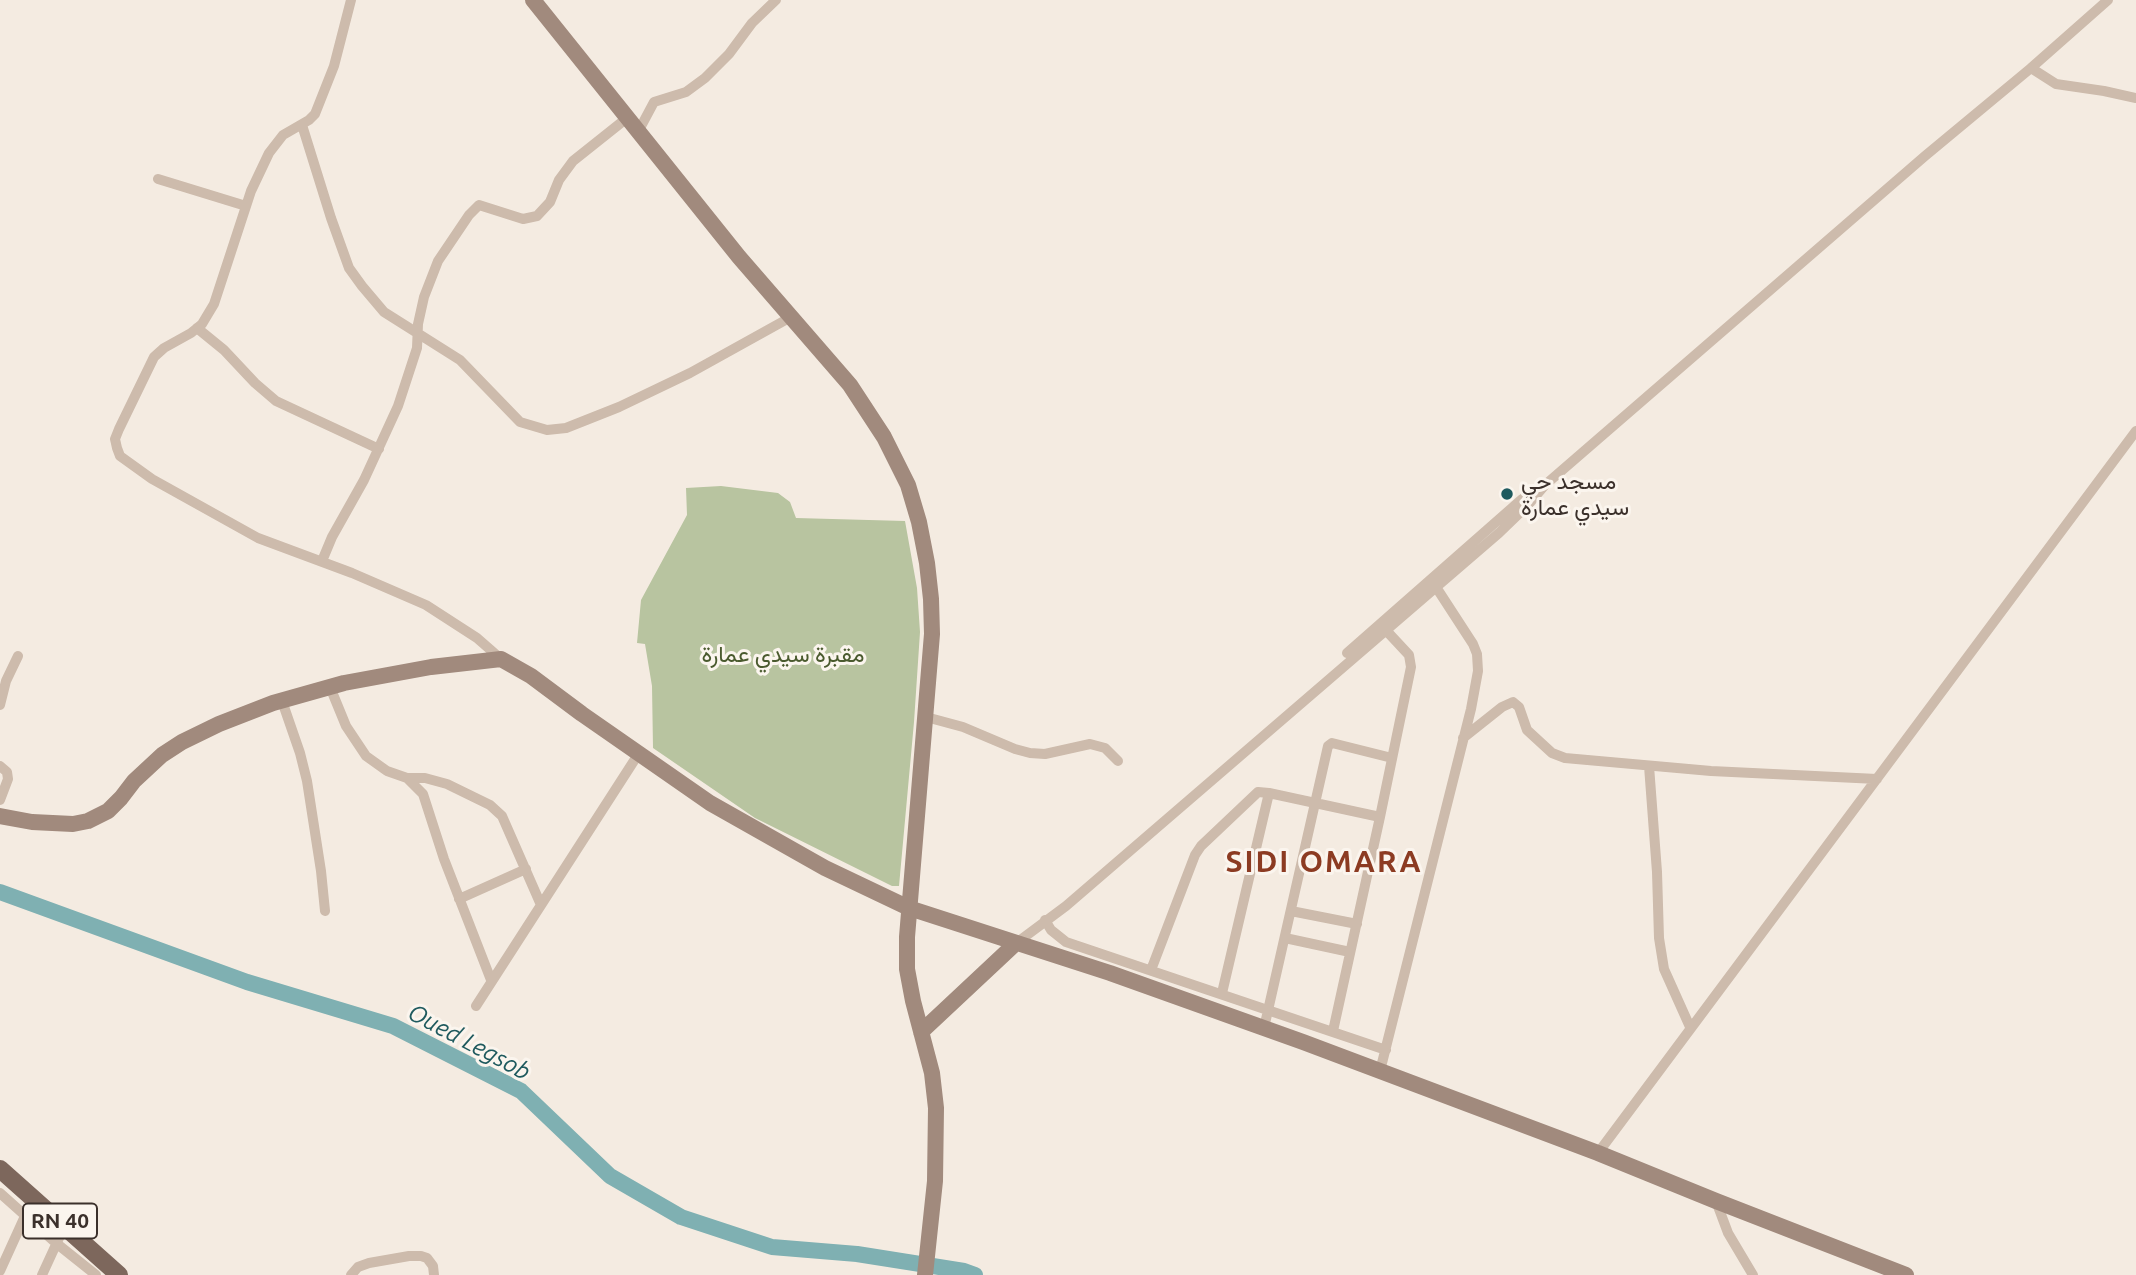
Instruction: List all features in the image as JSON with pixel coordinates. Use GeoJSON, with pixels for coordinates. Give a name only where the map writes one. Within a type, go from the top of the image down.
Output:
{"type":"FeatureCollection","features":[{"type":"Feature","properties":{"kind":"main road"},"geometry":{"type":"LineString","coordinates":[[533,0],[731,247],[850,385],[868,410],[908,485],[919,522],[932,599],[926,717],[906,937],[907,968],[932,1073],[936,1108],[935,1181],[925,1275]]}},
{"type":"Feature","properties":{"kind":"main road"},"geometry":{"type":"LineString","coordinates":[[0,816],[32,822],[73,824],[88,821],[108,811],[147,767],[182,742],[219,724],[330,687],[387,674],[500,659],[531,676],[710,803],[825,868],[909,908],[1056,956],[1112,965],[1264,1028],[1598,1153],[1906,1275]]}},
{"type":"Feature","properties":{"kind":"main road"},"geometry":{"type":"LineString","coordinates":[[921,1032],[1015,944]]}},
{"type":"Feature","properties":{"kind":"main road","name":"RN 40"},"geometry":{"type":"LineString","coordinates":[[0,1169],[65,1226],[97,1271],[119,1275]]}},
{"type":"Feature","properties":{"kind":"street"},"geometry":{"type":"LineString","coordinates":[[351,0],[334,66],[315,114],[283,135],[269,153],[246,206],[214,304],[202,324],[154,357],[115,439],[120,456],[152,479],[258,538],[377,583],[426,605],[477,638],[500,659]]}},
{"type":"Feature","properties":{"kind":"street"},"geometry":{"type":"LineString","coordinates":[[638,132],[654,102],[685,92],[705,78],[729,54],[752,23],[776,0]]}},
{"type":"Feature","properties":{"kind":"street"},"geometry":{"type":"LineString","coordinates":[[1383,627],[1436,587],[1499,533],[1545,485],[2108,0]]}},
{"type":"Feature","properties":{"kind":"street"},"geometry":{"type":"LineString","coordinates":[[2031,68],[2056,83],[2136,98]]}},
{"type":"Feature","properties":{"kind":"street"},"geometry":{"type":"LineString","coordinates":[[322,562],[398,406],[417,348],[424,297],[438,261],[475,207],[484,206],[523,219],[537,216],[550,202],[559,180],[573,161],[627,118]]}},
{"type":"Feature","properties":{"kind":"street"},"geometry":{"type":"LineString","coordinates":[[302,125],[349,268],[377,305],[460,360],[520,422],[547,430],[566,428],[619,407],[690,373],[791,317]]}},
{"type":"Feature","properties":{"kind":"street"},"geometry":{"type":"LineString","coordinates":[[158,179],[246,206]]}},
{"type":"Feature","properties":{"kind":"street"},"geometry":{"type":"LineString","coordinates":[[197,328],[224,350],[276,401],[379,449]]}},
{"type":"Feature","properties":{"kind":"street"},"geometry":{"type":"LineString","coordinates":[[1598,1153],[2136,431]]}},
{"type":"Feature","properties":{"kind":"street"},"geometry":{"type":"LineString","coordinates":[[1015,944],[1066,906],[1107,867],[1383,627],[1521,500],[1545,485]]}},
{"type":"Feature","properties":{"kind":"street"},"geometry":{"type":"LineString","coordinates":[[1380,1071],[1471,709],[1478,671],[1477,654],[1473,644],[1436,587]]}},
{"type":"Feature","properties":{"kind":"street"},"geometry":{"type":"LineString","coordinates":[[1333,1031],[1411,660],[1407,652],[1383,627]]}},
{"type":"Feature","properties":{"kind":"street"},"geometry":{"type":"LineString","coordinates":[[0,705],[6,681],[18,656]]}},
{"type":"Feature","properties":{"kind":"street"},"geometry":{"type":"LineString","coordinates":[[330,687],[345,726],[366,755],[387,771],[407,778],[425,778],[447,784],[490,805],[502,816],[541,905]]}},
{"type":"Feature","properties":{"kind":"street"},"geometry":{"type":"LineString","coordinates":[[282,701],[307,781],[325,911]]}},
{"type":"Feature","properties":{"kind":"street"},"geometry":{"type":"LineString","coordinates":[[1462,738],[1502,707],[1513,702],[1519,707],[1527,730],[1552,753],[1565,758],[1649,766],[1877,779]]}},
{"type":"Feature","properties":{"kind":"street"},"geometry":{"type":"LineString","coordinates":[[926,717],[963,727],[1030,753],[1045,754],[1090,744],[1105,748],[1118,761]]}},
{"type":"Feature","properties":{"kind":"street"},"geometry":{"type":"LineString","coordinates":[[1264,1028],[1330,744],[1392,758]]}},
{"type":"Feature","properties":{"kind":"street"},"geometry":{"type":"LineString","coordinates":[[476,1006],[639,754]]}},
{"type":"Feature","properties":{"kind":"street"},"geometry":{"type":"LineString","coordinates":[[0,766],[7,772],[8,779],[0,800]]}},
{"type":"Feature","properties":{"kind":"street"},"geometry":{"type":"LineString","coordinates":[[1649,766],[1659,938],[1664,968],[1690,1027]]}},
{"type":"Feature","properties":{"kind":"street"},"geometry":{"type":"LineString","coordinates":[[407,778],[422,794],[427,804],[459,899],[491,980]]}},
{"type":"Feature","properties":{"kind":"street"},"geometry":{"type":"LineString","coordinates":[[1151,970],[1191,864],[1201,846],[1258,792],[1380,817]]}},
{"type":"Feature","properties":{"kind":"street"},"geometry":{"type":"LineString","coordinates":[[1222,993],[1269,793]]}},
{"type":"Feature","properties":{"kind":"street"},"geometry":{"type":"LineString","coordinates":[[459,899],[526,869]]}},
{"type":"Feature","properties":{"kind":"street"},"geometry":{"type":"LineString","coordinates":[[1292,911],[1357,924]]}},
{"type":"Feature","properties":{"kind":"street"},"geometry":{"type":"LineString","coordinates":[[1045,920],[1051,930],[1066,942],[1112,965],[1151,970],[1387,1049]]}},
{"type":"Feature","properties":{"kind":"street"},"geometry":{"type":"LineString","coordinates":[[1286,938],[1350,952]]}},
{"type":"Feature","properties":{"kind":"street"},"geometry":{"type":"LineString","coordinates":[[1056,956],[1066,942]]}},
{"type":"Feature","properties":{"kind":"street"},"geometry":{"type":"LineString","coordinates":[[0,1193],[56,1243],[97,1271]]}},
{"type":"Feature","properties":{"kind":"street"},"geometry":{"type":"LineString","coordinates":[[0,1271],[35,1200]]}},
{"type":"Feature","properties":{"kind":"street"},"geometry":{"type":"LineString","coordinates":[[1716,1201],[1728,1233],[1753,1275]]}},
{"type":"Feature","properties":{"kind":"street"},"geometry":{"type":"LineString","coordinates":[[41,1275],[65,1226]]}},
{"type":"Feature","properties":{"kind":"street"},"geometry":{"type":"LineString","coordinates":[[351,1275],[358,1267],[369,1263],[390,1258],[421,1256],[428,1258],[434,1275]]}},
{"type":"Feature","properties":{"kind":"green space","name":"مقبرة سيدي عمارة"},"geometry":{"type":"Polygon","coordinates":[[[721,486],[778,493],[790,502],[796,518],[905,521],[917,588],[920,632],[899,886],[892,886],[755,818],[653,748],[652,686],[645,644],[637,643],[641,600],[687,515],[686,488],[721,486]]]}},
{"type":"Feature","properties":{"kind":"waterway","name":"Oued Legsob"},"geometry":{"type":"LineString","coordinates":[[0,892],[247,982],[393,1026],[521,1091],[610,1176],[681,1217],[772,1247],[857,1254],[975,1275]]}},
{"type":"Feature","properties":{"kind":"place","name":"مسجد حي سيدي عمارة"},"geometry":{"type":"Point","coordinates":[1507,494]}},
{"type":"Feature","properties":{"kind":"district","name":"SIDI OMARA"},"geometry":{"type":"Point","coordinates":[1324,862]}}]}
